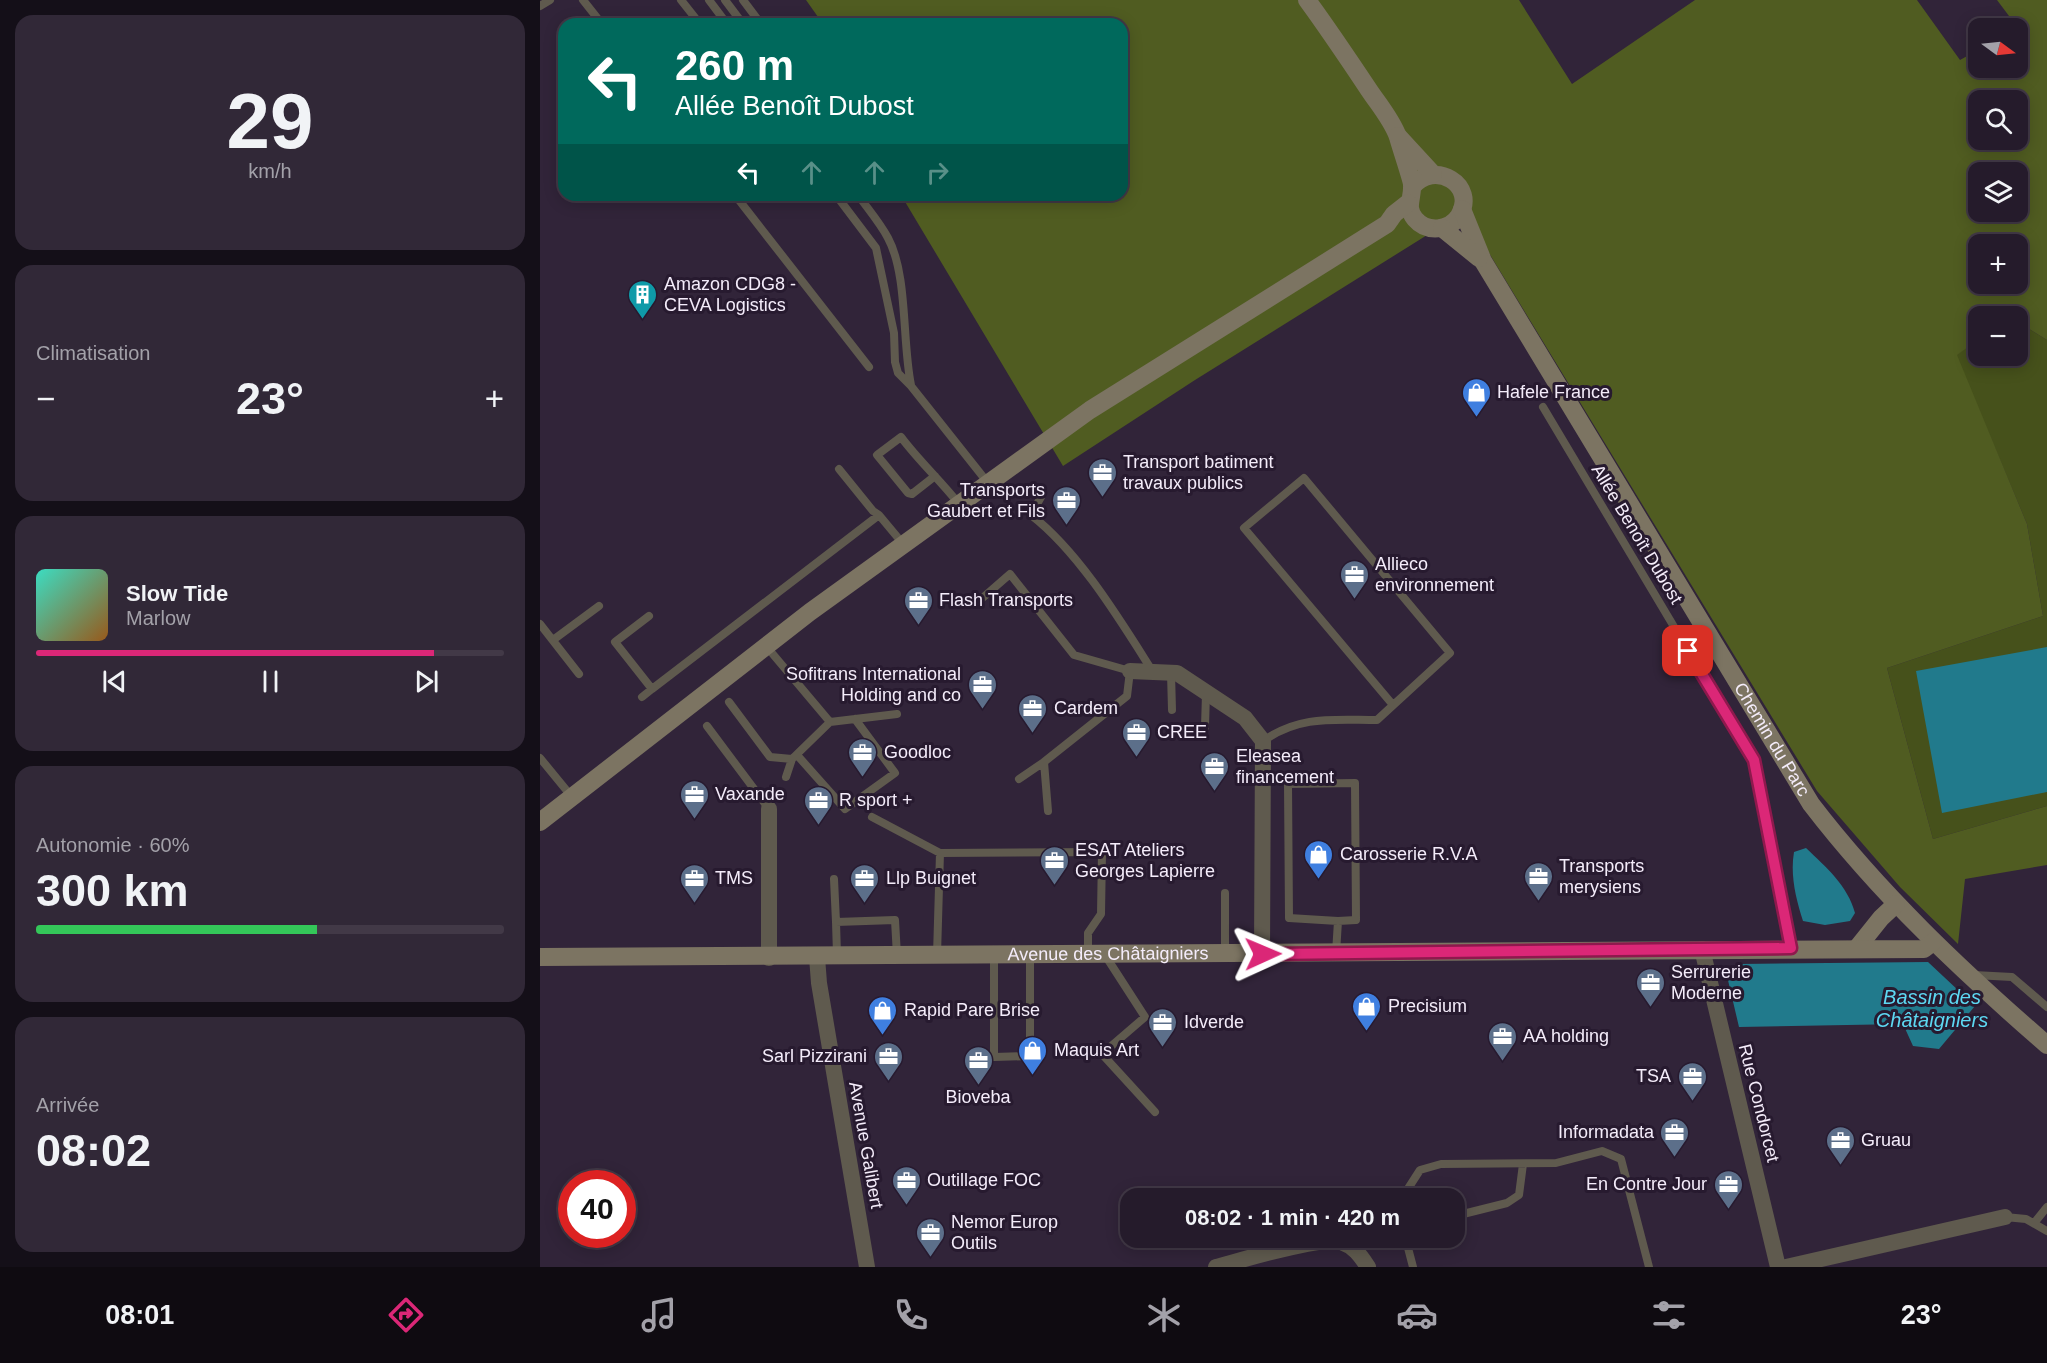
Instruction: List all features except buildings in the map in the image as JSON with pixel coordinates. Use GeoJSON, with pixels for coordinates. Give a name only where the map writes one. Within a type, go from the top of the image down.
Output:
{"type":"FeatureCollection","features":[{"type":"Feature","properties":{"kind":"street"},"geometry":{"type":"LineString","coordinates":[[1307,0],[1398,136],[1433,174]]}},
{"type":"Feature","properties":{"kind":"street"},"geometry":{"type":"LineString","coordinates":[[1398,136],[1410,195],[1410,211],[1420,224],[1434,229],[1442,228],[1452,223],[1462,209]]}},
{"type":"Feature","properties":{"kind":"street"},"geometry":{"type":"LineString","coordinates":[[540,822],[766,646],[1121,388],[1387,224],[1421,178],[1433,174],[1449,177],[1457,184],[1462,193],[1462,209],[1483,261]]}},
{"type":"Feature","properties":{"kind":"street"},"geometry":{"type":"LineString","coordinates":[[1387,224],[1411,227],[1420,224]]}},
{"type":"Feature","properties":{"kind":"street"},"geometry":{"type":"LineString","coordinates":[[1442,228],[1483,261]]}},
{"type":"Feature","properties":{"kind":"street","name":"Chemin du Parc"},"geometry":{"type":"LineString","coordinates":[[1483,261],[1800,788],[1840,842],[1896,904],[1968,975],[2047,1045]]}},
{"type":"Feature","properties":{"kind":"street"},"geometry":{"type":"LineString","coordinates":[[1130,671],[1177,673],[1245,718],[1263,741],[1263,954]]}},
{"type":"Feature","properties":{"kind":"street"},"geometry":{"type":"LineString","coordinates":[[769,809],[769,958]]}},
{"type":"Feature","properties":{"kind":"street"},"geometry":{"type":"LineString","coordinates":[[1857,948],[1881,918],[1896,904]]}},
{"type":"Feature","properties":{"kind":"street","name":"Avenue des Châtaigniers"},"geometry":{"type":"LineString","coordinates":[[540,957],[769,958],[1791,948],[1924,949],[1933,942]]}},
{"type":"Feature","properties":{"kind":"street","name":"Rue Condorcet"},"geometry":{"type":"LineString","coordinates":[[1702,949],[1778,1267]]}},
{"type":"Feature","properties":{"kind":"street","name":"Avenue Galibert"},"geometry":{"type":"LineString","coordinates":[[817,957],[821,994],[867,1267]]}},
{"type":"Feature","properties":{"kind":"street"},"geometry":{"type":"LineString","coordinates":[[1786,1267],[2005,1217]]}},
{"type":"Feature","properties":{"kind":"street"},"geometry":{"type":"LineString","coordinates":[[1216,1267],[1294,1248]]}},
{"type":"Feature","properties":{"kind":"street"},"geometry":{"type":"LineString","coordinates":[[1362,1248],[1368,1267]]}},
{"type":"Feature","properties":{"kind":"lane"},"geometry":{"type":"LineString","coordinates":[[540,6],[550,0]]}},
{"type":"Feature","properties":{"kind":"lane"},"geometry":{"type":"LineString","coordinates":[[584,0],[598,18]]}},
{"type":"Feature","properties":{"kind":"lane"},"geometry":{"type":"LineString","coordinates":[[681,0],[695,18]]}},
{"type":"Feature","properties":{"kind":"lane"},"geometry":{"type":"LineString","coordinates":[[709,0],[722,18]]}},
{"type":"Feature","properties":{"kind":"lane"},"geometry":{"type":"LineString","coordinates":[[725,0],[738,18]]}},
{"type":"Feature","properties":{"kind":"lane"},"geometry":{"type":"LineString","coordinates":[[743,0],[756,18]]}},
{"type":"Feature","properties":{"kind":"lane"},"geometry":{"type":"LineString","coordinates":[[740,201],[869,367]]}},
{"type":"Feature","properties":{"kind":"lane"},"geometry":{"type":"LineString","coordinates":[[841,201],[876,248],[894,333],[895,362],[898,373],[911,386],[988,483]]}},
{"type":"Feature","properties":{"kind":"lane"},"geometry":{"type":"LineString","coordinates":[[862,201],[892,249],[904,309],[906,363],[911,386]]}},
{"type":"Feature","properties":{"kind":"lane","name":"Allée Benoît Dubost"},"geometry":{"type":"LineString","coordinates":[[1543,407],[1754,760],[1791,948]]}},
{"type":"Feature","properties":{"kind":"lane"},"geometry":{"type":"LineString","coordinates":[[935,476],[912,494],[877,455],[901,437],[921,464],[935,476],[959,504]]}},
{"type":"Feature","properties":{"kind":"lane"},"geometry":{"type":"LineString","coordinates":[[839,469],[904,545]]}},
{"type":"Feature","properties":{"kind":"lane"},"geometry":{"type":"LineString","coordinates":[[1263,741],[1279,730],[1312,719],[1377,720],[1450,653],[1304,478],[1244,528],[1393,705]]}},
{"type":"Feature","properties":{"kind":"lane"},"geometry":{"type":"LineString","coordinates":[[1041,497],[1031,515],[1048,528],[1111,607],[1153,672]]}},
{"type":"Feature","properties":{"kind":"lane"},"geometry":{"type":"LineString","coordinates":[[642,697],[879,515]]}},
{"type":"Feature","properties":{"kind":"lane"},"geometry":{"type":"LineString","coordinates":[[979,601],[1010,574],[1074,655],[1130,671],[1127,696],[1019,779]]}},
{"type":"Feature","properties":{"kind":"lane"},"geometry":{"type":"LineString","coordinates":[[553,640],[599,606]]}},
{"type":"Feature","properties":{"kind":"lane"},"geometry":{"type":"LineString","coordinates":[[649,616],[615,642],[652,689]]}},
{"type":"Feature","properties":{"kind":"lane"},"geometry":{"type":"LineString","coordinates":[[540,624],[579,674]]}},
{"type":"Feature","properties":{"kind":"lane"},"geometry":{"type":"LineString","coordinates":[[766,646],[830,722]]}},
{"type":"Feature","properties":{"kind":"lane"},"geometry":{"type":"LineString","coordinates":[[1171,673],[1172,710]]}},
{"type":"Feature","properties":{"kind":"lane"},"geometry":{"type":"LineString","coordinates":[[1205,728],[1206,692]]}},
{"type":"Feature","properties":{"kind":"lane"},"geometry":{"type":"LineString","coordinates":[[729,702],[770,757],[795,757],[846,809],[896,772],[855,719]]}},
{"type":"Feature","properties":{"kind":"lane"},"geometry":{"type":"LineString","coordinates":[[786,777],[795,757],[830,722],[897,714]]}},
{"type":"Feature","properties":{"kind":"lane"},"geometry":{"type":"LineString","coordinates":[[707,726],[769,809]]}},
{"type":"Feature","properties":{"kind":"lane"},"geometry":{"type":"LineString","coordinates":[[540,758],[572,797]]}},
{"type":"Feature","properties":{"kind":"lane"},"geometry":{"type":"LineString","coordinates":[[1044,762],[1048,811]]}},
{"type":"Feature","properties":{"kind":"lane"},"geometry":{"type":"LineString","coordinates":[[1355,783],[1356,920],[1338,921],[1289,918],[1288,784],[1355,783]]}},
{"type":"Feature","properties":{"kind":"lane"},"geometry":{"type":"LineString","coordinates":[[872,817],[940,853],[1102,852],[1101,914],[1088,933],[1096,955],[1145,1017],[1102,1054],[1155,1112]]}},
{"type":"Feature","properties":{"kind":"lane"},"geometry":{"type":"LineString","coordinates":[[937,956],[940,853]]}},
{"type":"Feature","properties":{"kind":"lane"},"geometry":{"type":"LineString","coordinates":[[834,879],[837,957]]}},
{"type":"Feature","properties":{"kind":"lane"},"geometry":{"type":"LineString","coordinates":[[1225,893],[1225,955]]}},
{"type":"Feature","properties":{"kind":"lane"},"geometry":{"type":"LineString","coordinates":[[836,922],[895,920],[897,956]]}},
{"type":"Feature","properties":{"kind":"lane"},"geometry":{"type":"LineString","coordinates":[[1336,953],[1338,921]]}},
{"type":"Feature","properties":{"kind":"lane"},"geometry":{"type":"LineString","coordinates":[[994,956],[994,1057],[1030,1056],[1030,956]]}},
{"type":"Feature","properties":{"kind":"lane"},"geometry":{"type":"LineString","coordinates":[[1968,975],[2012,977],[2047,1007]]}},
{"type":"Feature","properties":{"kind":"lane"},"geometry":{"type":"LineString","coordinates":[[1408,1188],[1420,1170],[1441,1164],[1556,1163],[1602,1151],[1621,1159],[1649,1267]]}},
{"type":"Feature","properties":{"kind":"lane"},"geometry":{"type":"LineString","coordinates":[[1465,1214],[1507,1203],[1519,1195],[1523,1164]]}},
{"type":"Feature","properties":{"kind":"lane"},"geometry":{"type":"LineString","coordinates":[[2035,1222],[2047,1207]]}},
{"type":"Feature","properties":{"kind":"lane"},"geometry":{"type":"LineString","coordinates":[[2005,1217],[2035,1222],[2047,1231]]}},
{"type":"Feature","properties":{"kind":"lane"},"geometry":{"type":"LineString","coordinates":[[1408,1248],[1413,1267]]}},
{"type":"Feature","properties":{"kind":"green space"},"geometry":{"type":"Polygon","coordinates":[[[806,0],[1519,0],[1572,84],[1695,0],[1917,0],[1960,60],[1968,56],[1968,78],[2028,78],[2028,18],[2010,18],[1997,0],[2047,0],[2047,340],[2028,328],[2028,306],[1968,306],[1968,347],[1957,355],[2027,524],[2043,616],[1887,668],[1933,839],[2047,806],[2047,865],[1965,879],[1958,944],[1900,887],[1817,791],[1464,212],[1195,380],[1063,466],[905,201],[1128,201],[1128,18],[819,18],[806,0]]]}},
{"type":"Feature","properties":{"kind":"green space"},"geometry":{"type":"Polygon","coordinates":[[[2028,328],[2047,340],[2047,806],[1933,839],[1887,668],[2043,616],[2027,524],[1956,355],[1968,347],[1968,366],[2028,366],[2028,328]]]}},
{"type":"Feature","properties":{"kind":"water"},"geometry":{"type":"Polygon","coordinates":[[[2047,647],[2047,792],[1942,813],[1916,671],[2047,647]]]}},
{"type":"Feature","properties":{"kind":"water"},"geometry":{"type":"Polygon","coordinates":[[[1806,848],[1821,862],[1847,894],[1855,913],[1850,921],[1825,925],[1803,921],[1794,887],[1793,861],[1794,852],[1806,848]]]}},
{"type":"Feature","properties":{"kind":"water","name":"Bassin des Châtaigniers"},"geometry":{"type":"Polygon","coordinates":[[[1928,962],[1975,1006],[1939,1049],[1913,1046],[1903,1024],[1739,1027],[1727,976],[1740,964],[1928,962]]]}},
{"type":"Feature","properties":{"kind":"place","name":"Amazon CDG8 - CEVA Logistics"},"geometry":{"type":"Point","coordinates":[643,320]}},
{"type":"Feature","properties":{"kind":"place","name":"Hafele France"},"geometry":{"type":"Point","coordinates":[1476,418]}},
{"type":"Feature","properties":{"kind":"place","name":"Transport batiment travaux publics"},"geometry":{"type":"Point","coordinates":[1102,498]}},
{"type":"Feature","properties":{"kind":"place","name":"Transports Gaubert et Fils"},"geometry":{"type":"Point","coordinates":[1066,526]}},
{"type":"Feature","properties":{"kind":"place","name":"Allieco environnement"},"geometry":{"type":"Point","coordinates":[1354,600]}},
{"type":"Feature","properties":{"kind":"place","name":"Flash Transports"},"geometry":{"type":"Point","coordinates":[918,626]}},
{"type":"Feature","properties":{"kind":"place","name":"Sofitrans International Holding and co"},"geometry":{"type":"Point","coordinates":[982,710]}},
{"type":"Feature","properties":{"kind":"place","name":"Cardem"},"geometry":{"type":"Point","coordinates":[1033,734]}},
{"type":"Feature","properties":{"kind":"place","name":"CREE"},"geometry":{"type":"Point","coordinates":[1136,758]}},
{"type":"Feature","properties":{"kind":"place","name":"Goodloc"},"geometry":{"type":"Point","coordinates":[863,778]}},
{"type":"Feature","properties":{"kind":"place","name":"Eleasea financement"},"geometry":{"type":"Point","coordinates":[1215,792]}},
{"type":"Feature","properties":{"kind":"place","name":"Vaxande"},"geometry":{"type":"Point","coordinates":[694,820]}},
{"type":"Feature","properties":{"kind":"place","name":"R sport +"},"geometry":{"type":"Point","coordinates":[818,826]}},
{"type":"Feature","properties":{"kind":"place","name":"Carosserie R.V.A"},"geometry":{"type":"Point","coordinates":[1319,880]}},
{"type":"Feature","properties":{"kind":"place","name":"ESAT Ateliers Georges Lapierre"},"geometry":{"type":"Point","coordinates":[1054,886]}},
{"type":"Feature","properties":{"kind":"place","name":"Transports merysiens"},"geometry":{"type":"Point","coordinates":[1538,902]}},
{"type":"Feature","properties":{"kind":"place","name":"TMS"},"geometry":{"type":"Point","coordinates":[694,904]}},
{"type":"Feature","properties":{"kind":"place","name":"Llp Buignet"},"geometry":{"type":"Point","coordinates":[865,904]}},
{"type":"Feature","properties":{"kind":"place","name":"Serrurerie Moderne"},"geometry":{"type":"Point","coordinates":[1650,1008]}},
{"type":"Feature","properties":{"kind":"place","name":"Precisium"},"geometry":{"type":"Point","coordinates":[1367,1032]}},
{"type":"Feature","properties":{"kind":"place","name":"Rapid Pare Brise"},"geometry":{"type":"Point","coordinates":[883,1036]}},
{"type":"Feature","properties":{"kind":"place","name":"Idverde"},"geometry":{"type":"Point","coordinates":[1163,1048]}},
{"type":"Feature","properties":{"kind":"place","name":"AA holding"},"geometry":{"type":"Point","coordinates":[1502,1062]}},
{"type":"Feature","properties":{"kind":"place","name":"Maquis Art"},"geometry":{"type":"Point","coordinates":[1033,1076]}},
{"type":"Feature","properties":{"kind":"place","name":"Sarl Pizzirani"},"geometry":{"type":"Point","coordinates":[888,1082]}},
{"type":"Feature","properties":{"kind":"place","name":"Bioveba"},"geometry":{"type":"Point","coordinates":[978,1086]}},
{"type":"Feature","properties":{"kind":"place","name":"TSA"},"geometry":{"type":"Point","coordinates":[1692,1102]}},
{"type":"Feature","properties":{"kind":"place","name":"Informadata"},"geometry":{"type":"Point","coordinates":[1675,1158]}},
{"type":"Feature","properties":{"kind":"place","name":"Gruau"},"geometry":{"type":"Point","coordinates":[1840,1166]}},
{"type":"Feature","properties":{"kind":"place","name":"Outillage FOC"},"geometry":{"type":"Point","coordinates":[906,1206]}},
{"type":"Feature","properties":{"kind":"place","name":"En Contre Jour"},"geometry":{"type":"Point","coordinates":[1728,1210]}},
{"type":"Feature","properties":{"kind":"place","name":"Nemor Europ Outils"},"geometry":{"type":"Point","coordinates":[930,1258]}},
{"type":"Feature","properties":{"kind":"route"},"geometry":{"type":"LineString","coordinates":[[1263,954],[1791,948],[1754,760],[1688,651]]}}]}
